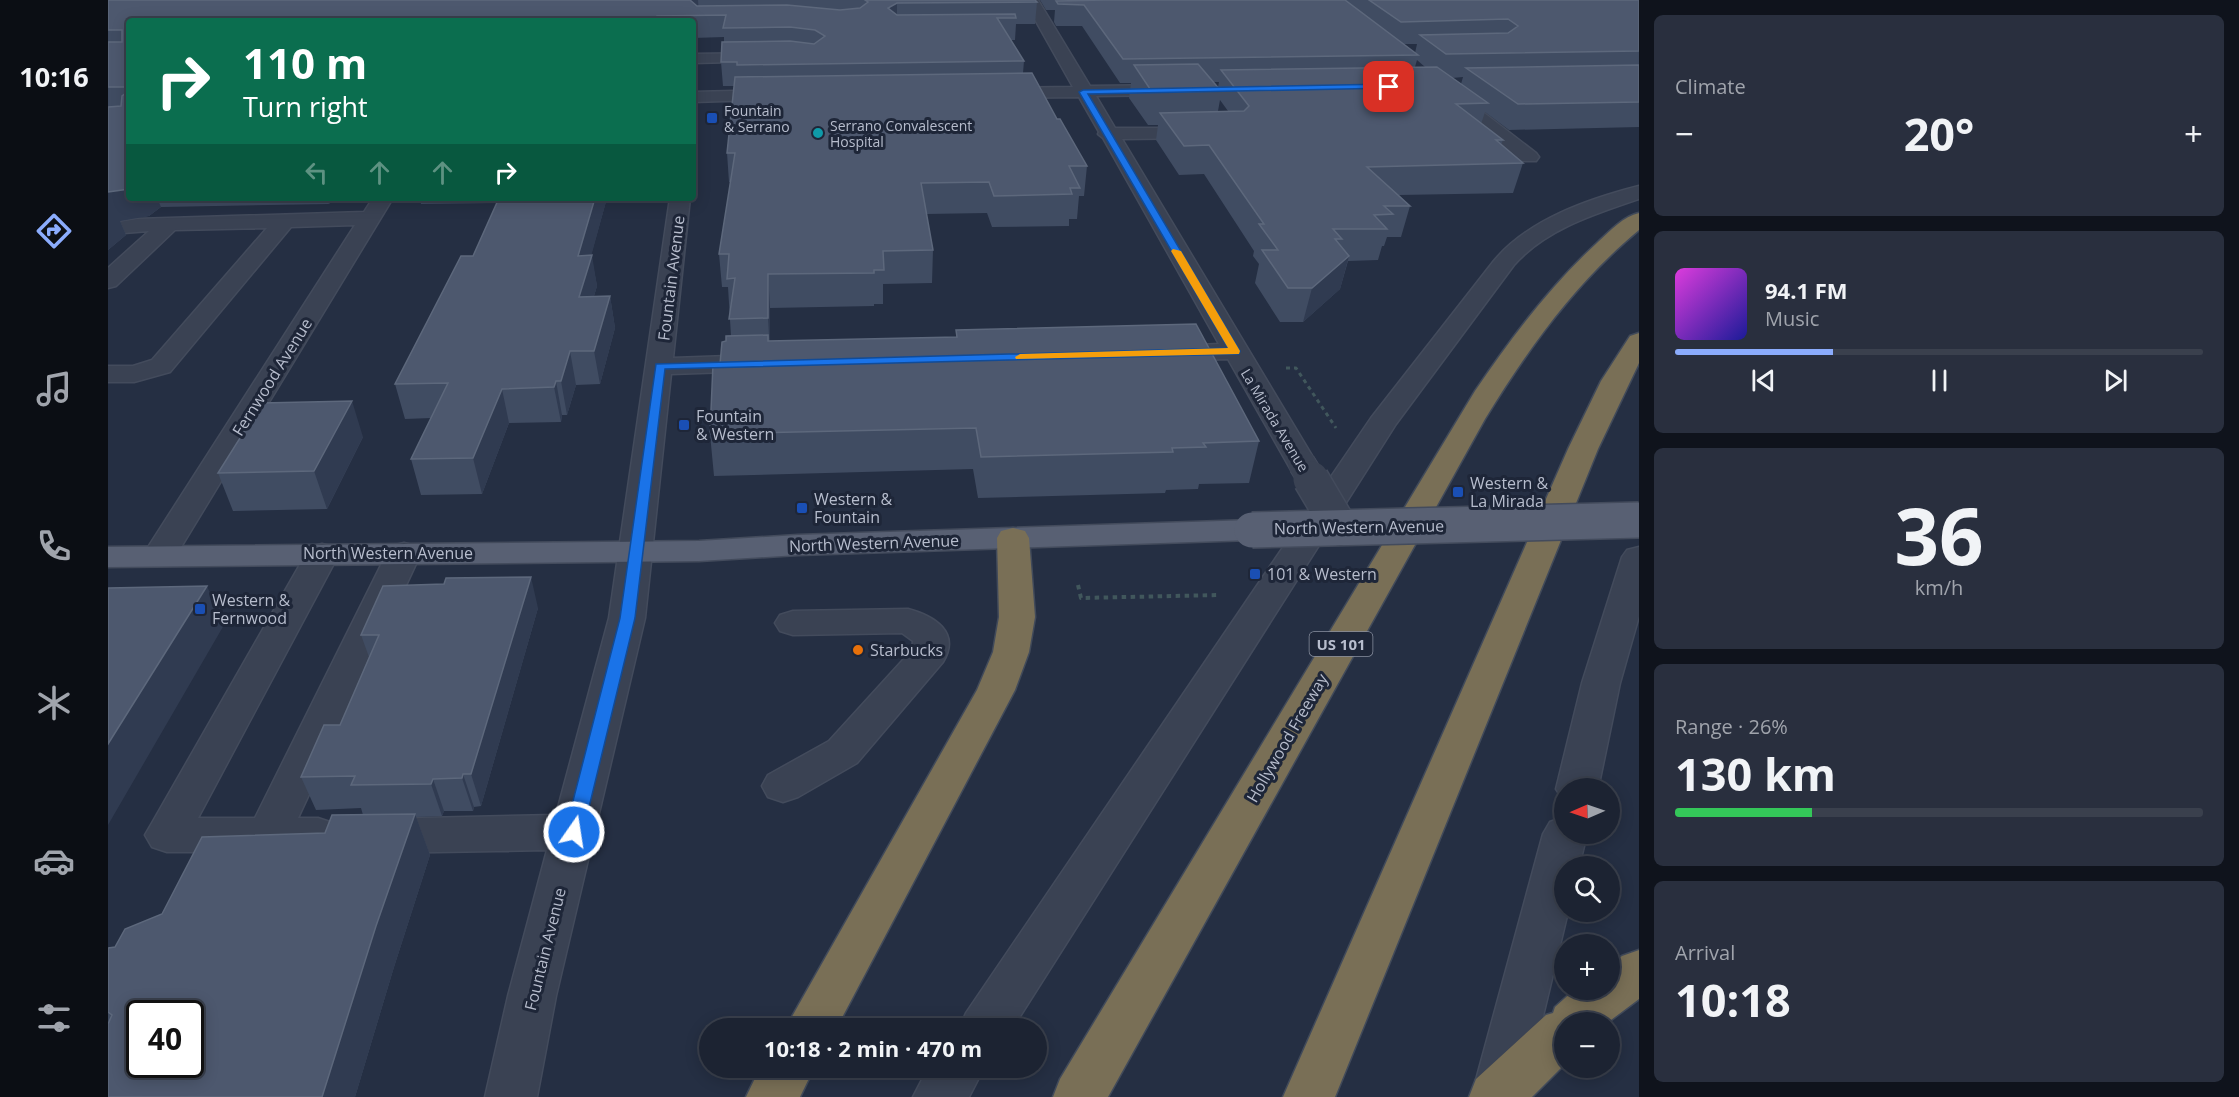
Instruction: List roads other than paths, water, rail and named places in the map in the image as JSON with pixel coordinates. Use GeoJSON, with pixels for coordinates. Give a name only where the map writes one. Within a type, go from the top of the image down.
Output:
{"type":"FeatureCollection","features":[{"type":"Feature","properties":{"kind":"highway","name":"Hollywood Freeway"},"geometry":{"type":"LineString","coordinates":[[1079,1097],[1471,419],[1511,354],[1550,304],[1592,260],[1639,219]]}},
{"type":"Feature","properties":{"kind":"highway"},"geometry":{"type":"LineString","coordinates":[[1309,1097],[1582,449],[1615,381],[1639,341]]}},
{"type":"Feature","properties":{"kind":"highway"},"geometry":{"type":"LineString","coordinates":[[816,1018],[996,690],[1011,652],[1017,617],[1013,538]]}},
{"type":"Feature","properties":{"kind":"highway"},"geometry":{"type":"LineString","coordinates":[[1585,1012],[1639,971]]}},
{"type":"Feature","properties":{"kind":"highway"},"geometry":{"type":"LineString","coordinates":[[1497,1094],[1554,1041]]}},
{"type":"Feature","properties":{"kind":"highway"},"geometry":{"type":"LineString","coordinates":[[772,1097],[782,1078]]}},
{"type":"Feature","properties":{"kind":"main road","name":"North Western Avenue"},"geometry":{"type":"LineString","coordinates":[[108,557],[637,551],[1252,530],[1639,520]]}},
{"type":"Feature","properties":{"kind":"street","name":"La Mirada Avenue"},"geometry":{"type":"LineString","coordinates":[[1042,19],[1107,134],[1340,528]]}},
{"type":"Feature","properties":{"kind":"street"},"geometry":{"type":"LineString","coordinates":[[696,56],[779,58]]}},
{"type":"Feature","properties":{"kind":"street"},"geometry":{"type":"LineString","coordinates":[[1469,85],[1433,86],[1529,157]]}},
{"type":"Feature","properties":{"kind":"street"},"geometry":{"type":"LineString","coordinates":[[986,93],[1189,90]]}},
{"type":"Feature","properties":{"kind":"street"},"geometry":{"type":"LineString","coordinates":[[696,96],[798,95]]}},
{"type":"Feature","properties":{"kind":"street"},"geometry":{"type":"LineString","coordinates":[[1107,134],[1222,132]]}},
{"type":"Feature","properties":{"kind":"street"},"geometry":{"type":"LineString","coordinates":[[991,1018],[1357,459],[1442,339],[1522,245],[1588,210],[1639,192]]}},
{"type":"Feature","properties":{"kind":"street","name":"Fountain Avenue"},"geometry":{"type":"LineString","coordinates":[[511,1097],[532,996],[627,618],[680,201]]}},
{"type":"Feature","properties":{"kind":"street"},"geometry":{"type":"LineString","coordinates":[[108,232],[129,226],[284,221],[377,208]]}},
{"type":"Feature","properties":{"kind":"street","name":"Fernwood Avenue"},"geometry":{"type":"LineString","coordinates":[[160,555],[377,208]]}},
{"type":"Feature","properties":{"kind":"street"},"geometry":{"type":"LineString","coordinates":[[108,374],[134,374],[161,366],[284,221]]}},
{"type":"Feature","properties":{"kind":"street"},"geometry":{"type":"LineString","coordinates":[[108,281],[169,224]]}},
{"type":"Feature","properties":{"kind":"street"},"geometry":{"type":"LineString","coordinates":[[1136,354],[1235,351]]}},
{"type":"Feature","properties":{"kind":"street"},"geometry":{"type":"LineString","coordinates":[[660,366],[783,363]]}},
{"type":"Feature","properties":{"kind":"street"},"geometry":{"type":"LineString","coordinates":[[268,835],[404,553]]}},
{"type":"Feature","properties":{"kind":"street"},"geometry":{"type":"LineString","coordinates":[[322,554],[167,835],[397,837],[574,832]]}},
{"type":"Feature","properties":{"kind":"street"},"geometry":{"type":"LineString","coordinates":[[1579,778],[1601,683],[1639,557]]}},
{"type":"Feature","properties":{"kind":"street"},"geometry":{"type":"LineString","coordinates":[[783,786],[843,752],[930,652],[931,639],[922,628],[908,621],[793,623]]}},
{"type":"Feature","properties":{"kind":"street"},"geometry":{"type":"LineString","coordinates":[[1497,1094],[1562,844]]}},
{"type":"Feature","properties":{"kind":"street"},"geometry":{"type":"LineString","coordinates":[[939,1097],[951,1078]]}},
{"type":"Feature","properties":{"kind":"place","name":"Fountain & Serrano"},"geometry":{"type":"Point","coordinates":[712,118]}},
{"type":"Feature","properties":{"kind":"place","name":"Serrano Convalescent Hospital"},"geometry":{"type":"Point","coordinates":[818,133]}},
{"type":"Feature","properties":{"kind":"place","name":"Fountain & Western"},"geometry":{"type":"Point","coordinates":[684,425]}},
{"type":"Feature","properties":{"kind":"place","name":"Western & La Mirada"},"geometry":{"type":"Point","coordinates":[1458,492]}},
{"type":"Feature","properties":{"kind":"place","name":"Western & Fountain"},"geometry":{"type":"Point","coordinates":[802,508]}},
{"type":"Feature","properties":{"kind":"place","name":"101 & Western"},"geometry":{"type":"Point","coordinates":[1255,574]}},
{"type":"Feature","properties":{"kind":"place","name":"Western & Fernwood"},"geometry":{"type":"Point","coordinates":[200,609]}},
{"type":"Feature","properties":{"kind":"place","name":"Starbucks"},"geometry":{"type":"Point","coordinates":[858,650]}}]}
